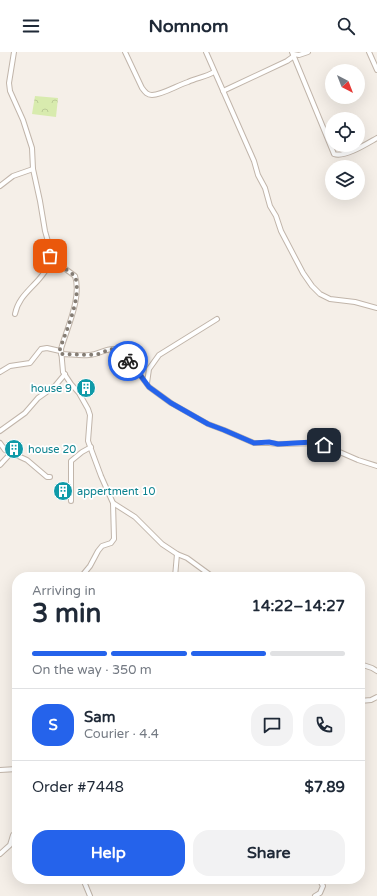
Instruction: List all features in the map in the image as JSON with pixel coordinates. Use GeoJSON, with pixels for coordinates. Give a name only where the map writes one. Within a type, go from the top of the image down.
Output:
{"type":"FeatureCollection","features":[{"type":"Feature","properties":{"kind":"street"},"geometry":{"type":"LineString","coordinates":[[14,52],[9,83],[10,91],[23,120],[32,148],[31,161],[50,256],[75,276],[77,290],[73,311],[60,352],[63,372],[79,393],[88,409],[90,415],[88,442],[113,503],[114,539],[111,543],[102,546],[85,572]]}},
{"type":"Feature","properties":{"kind":"street"},"geometry":{"type":"LineString","coordinates":[[125,52],[142,88],[145,93],[150,95],[207,76],[214,72]]}},
{"type":"Feature","properties":{"kind":"street"},"geometry":{"type":"LineString","coordinates":[[206,52],[254,161],[258,175],[265,188],[270,206],[303,273],[312,286],[323,296],[330,299],[356,302],[377,308]]}},
{"type":"Feature","properties":{"kind":"street"},"geometry":{"type":"LineString","coordinates":[[293,54],[299,55],[308,52]]}},
{"type":"Feature","properties":{"kind":"street"},"geometry":{"type":"LineString","coordinates":[[369,52],[377,70]]}},
{"type":"Feature","properties":{"kind":"street"},"geometry":{"type":"LineString","coordinates":[[223,91],[287,61],[293,54]]}},
{"type":"Feature","properties":{"kind":"street"},"geometry":{"type":"LineString","coordinates":[[293,54],[334,154],[342,154],[377,138]]}},
{"type":"Feature","properties":{"kind":"street"},"geometry":{"type":"LineString","coordinates":[[0,186],[13,176],[33,169]]}},
{"type":"Feature","properties":{"kind":"street"},"geometry":{"type":"LineString","coordinates":[[15,314],[20,300],[54,260]]}},
{"type":"Feature","properties":{"kind":"street"},"geometry":{"type":"LineString","coordinates":[[146,383],[149,369],[159,355],[217,319]]}},
{"type":"Feature","properties":{"kind":"street"},"geometry":{"type":"LineString","coordinates":[[0,372],[10,366],[30,363],[41,349],[47,348],[60,352],[89,355],[114,349],[135,368],[149,387],[162,397],[201,421],[254,443],[319,443],[358,460],[377,466]]}},
{"type":"Feature","properties":{"kind":"street"},"geometry":{"type":"LineString","coordinates":[[0,431],[25,413],[38,398],[55,386],[65,374]]}},
{"type":"Feature","properties":{"kind":"street"},"geometry":{"type":"LineString","coordinates":[[0,443],[5,450],[27,460],[47,477],[50,477]]}},
{"type":"Feature","properties":{"kind":"street"},"geometry":{"type":"LineString","coordinates":[[71,501],[71,461],[91,447]]}},
{"type":"Feature","properties":{"kind":"street"},"geometry":{"type":"LineString","coordinates":[[0,465],[11,453]]}},
{"type":"Feature","properties":{"kind":"street"},"geometry":{"type":"LineString","coordinates":[[113,503],[129,512],[157,540],[177,554],[187,558],[206,572]]}},
{"type":"Feature","properties":{"kind":"street"},"geometry":{"type":"LineString","coordinates":[[175,572],[177,554]]}},
{"type":"Feature","properties":{"kind":"street"},"geometry":{"type":"LineString","coordinates":[[365,666],[377,671]]}},
{"type":"Feature","properties":{"kind":"street"},"geometry":{"type":"LineString","coordinates":[[365,701],[377,697]]}},
{"type":"Feature","properties":{"kind":"street"},"geometry":{"type":"LineString","coordinates":[[0,770],[12,769]]}},
{"type":"Feature","properties":{"kind":"street"},"geometry":{"type":"LineString","coordinates":[[0,854],[10,845],[12,838]]}},
{"type":"Feature","properties":{"kind":"street"},"geometry":{"type":"LineString","coordinates":[[85,884],[90,896]]}},
{"type":"Feature","properties":{"kind":"street"},"geometry":{"type":"LineString","coordinates":[[315,896],[320,893],[323,886],[322,884]]}},
{"type":"Feature","properties":{"kind":"green space"},"geometry":{"type":"Polygon","coordinates":[[[35,96],[58,98],[56,117],[32,114],[35,96]]]}},
{"type":"Feature","properties":{"kind":"way so far"},"geometry":{"type":"LineString","coordinates":[[50,256],[76,278],[77,290],[73,311],[60,349],[60,354],[89,355],[114,349],[128,361]]}},
{"type":"Feature","properties":{"kind":"place","name":"house 9"},"geometry":{"type":"Point","coordinates":[86,388]}},
{"type":"Feature","properties":{"kind":"place","name":"house 20"},"geometry":{"type":"Point","coordinates":[14,449]}},
{"type":"Feature","properties":{"kind":"place","name":"appertment 10"},"geometry":{"type":"Point","coordinates":[63,491]}},
{"type":"Feature","properties":{"kind":"route"},"geometry":{"type":"LineString","coordinates":[[128,361],[149,387],[171,403],[201,421],[254,443],[269,442],[278,444],[313,442],[324,445]]}}]}
